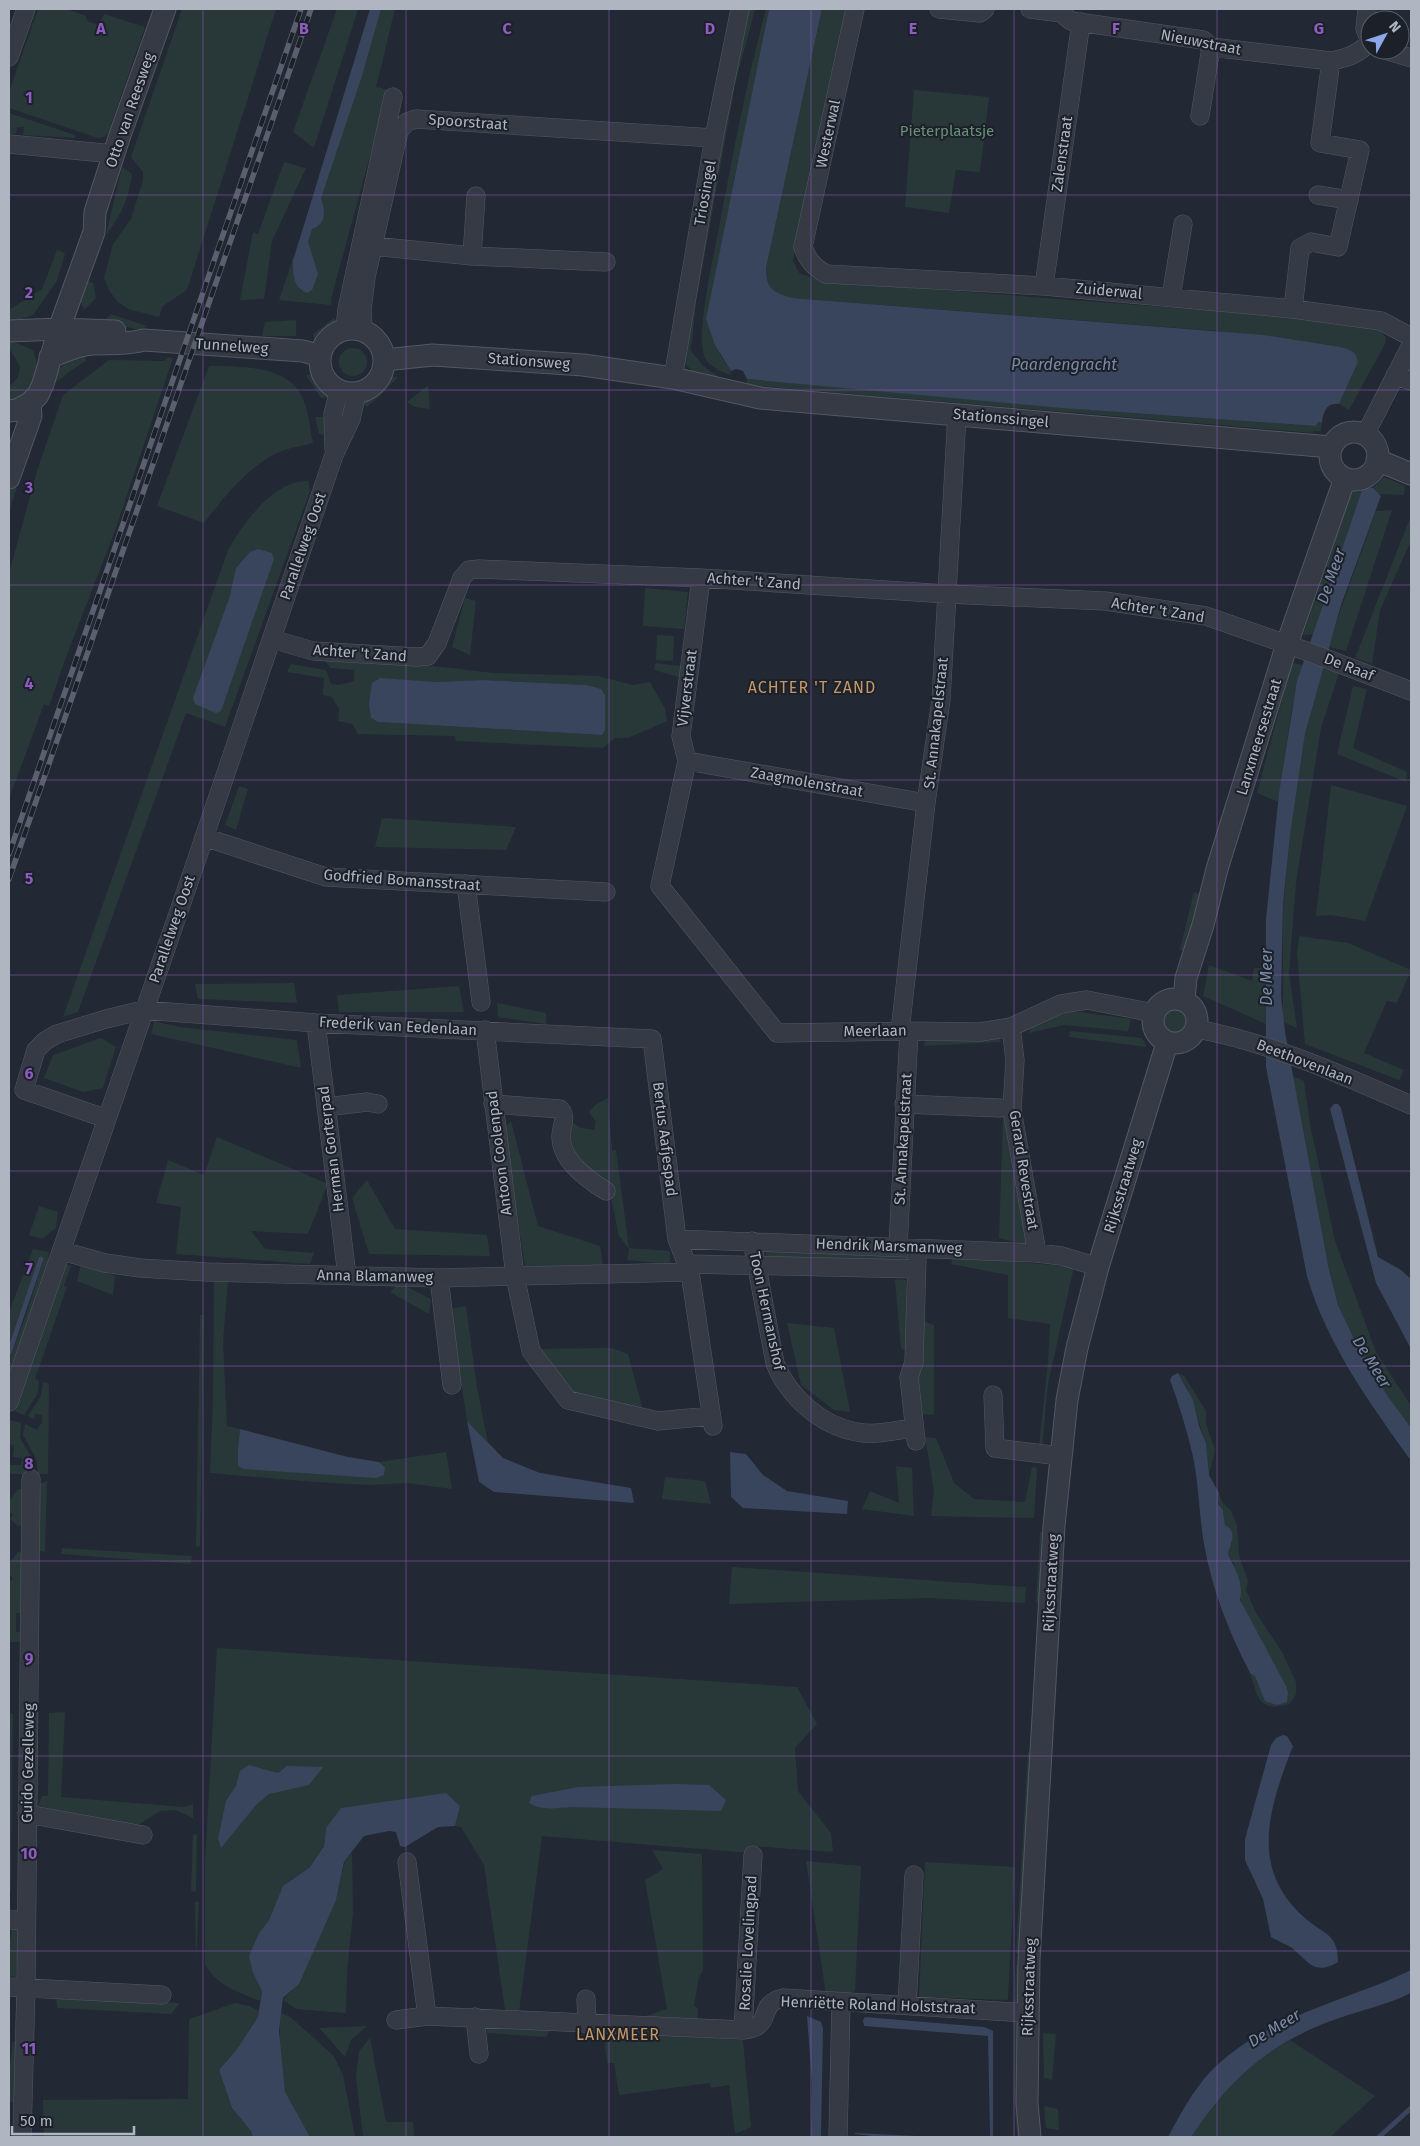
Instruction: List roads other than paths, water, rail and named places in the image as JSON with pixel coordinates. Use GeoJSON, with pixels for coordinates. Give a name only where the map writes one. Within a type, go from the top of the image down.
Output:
{"type":"FeatureCollection","features":[{"type":"Feature","properties":{"kind":"street"},"geometry":{"type":"LineString","coordinates":[[9,57],[26,9]]}},
{"type":"Feature","properties":{"kind":"street","name":"Otto van Reesweg"},"geometry":{"type":"LineString","coordinates":[[30,403],[38,395],[43,384],[59,329],[94,232],[95,212],[165,9]]}},
{"type":"Feature","properties":{"kind":"street","name":"Triosingel"},"geometry":{"type":"LineString","coordinates":[[673,378],[714,138],[740,9]]}},
{"type":"Feature","properties":{"kind":"street","name":"Westerwal"},"geometry":{"type":"LineString","coordinates":[[808,258],[803,248],[855,9]]}},
{"type":"Feature","properties":{"kind":"street"},"geometry":{"type":"LineString","coordinates":[[939,9],[980,13],[985,9]]}},
{"type":"Feature","properties":{"kind":"street","name":"Nieuwstraat"},"geometry":{"type":"LineString","coordinates":[[1030,9],[1061,13],[1071,21],[1203,40],[1211,47],[1332,60],[1347,58],[1360,51]]}},
{"type":"Feature","properties":{"kind":"street","name":"Zalenstraat"},"geometry":{"type":"LineString","coordinates":[[1044,286],[1081,22]]}},
{"type":"Feature","properties":{"kind":"street"},"geometry":{"type":"LineString","coordinates":[[1200,116],[1211,47]]}},
{"type":"Feature","properties":{"kind":"street"},"geometry":{"type":"LineString","coordinates":[[1293,309],[1300,248],[1312,242],[1338,247],[1360,150],[1320,143],[1332,60]]}},
{"type":"Feature","properties":{"kind":"street"},"geometry":{"type":"LineString","coordinates":[[354,330],[328,339],[320,356],[320,367],[330,385],[348,392],[366,390],[379,378],[384,360],[378,342],[354,330],[347,309],[394,97]]}},
{"type":"Feature","properties":{"kind":"street","name":"Spoorstraat"},"geometry":{"type":"LineString","coordinates":[[354,330],[362,310],[366,277],[399,131],[406,122],[416,119],[714,138]]}},
{"type":"Feature","properties":{"kind":"street"},"geometry":{"type":"LineString","coordinates":[[9,144],[114,154]]}},
{"type":"Feature","properties":{"kind":"street"},"geometry":{"type":"LineString","coordinates":[[1318,195],[1349,200]]}},
{"type":"Feature","properties":{"kind":"street"},"geometry":{"type":"LineString","coordinates":[[472,256],[476,196]]}},
{"type":"Feature","properties":{"kind":"street","name":"Otto van Reesweg"},"geometry":{"type":"LineString","coordinates":[[35,330],[49,317],[85,226],[95,212]]}},
{"type":"Feature","properties":{"kind":"street"},"geometry":{"type":"LineString","coordinates":[[1171,297],[1183,224]]}},
{"type":"Feature","properties":{"kind":"street"},"geometry":{"type":"LineString","coordinates":[[373,246],[472,256],[606,262]]}},
{"type":"Feature","properties":{"kind":"street","name":"Zuiderwal"},"geometry":{"type":"LineString","coordinates":[[808,258],[814,267],[826,274],[1044,286],[1293,309],[1381,321],[1411,338]]}},
{"type":"Feature","properties":{"kind":"street"},"geometry":{"type":"LineString","coordinates":[[69,300],[83,322],[93,330]]}},
{"type":"Feature","properties":{"kind":"street","name":"Tunnelweg"},"geometry":{"type":"LineString","coordinates":[[9,331],[59,329],[127,332],[144,340]]}},
{"type":"Feature","properties":{"kind":"street"},"geometry":{"type":"LineString","coordinates":[[35,330],[50,357]]}},
{"type":"Feature","properties":{"kind":"street","name":"Tunnelweg"},"geometry":{"type":"LineString","coordinates":[[50,357],[76,347],[92,344],[126,345],[144,340],[294,350],[320,356]]}},
{"type":"Feature","properties":{"kind":"street"},"geometry":{"type":"LineString","coordinates":[[1365,434],[1403,378],[1411,345]]}},
{"type":"Feature","properties":{"kind":"street","name":"Stationsweg"},"geometry":{"type":"LineString","coordinates":[[384,360],[433,355],[583,365],[673,378]]}},
{"type":"Feature","properties":{"kind":"street","name":"Stationssingel"},"geometry":{"type":"LineString","coordinates":[[673,378],[760,398],[1331,447]]}},
{"type":"Feature","properties":{"kind":"street","name":"Parallelweg Oost"},"geometry":{"type":"LineString","coordinates":[[9,1402],[334,455],[334,414],[348,392]]}},
{"type":"Feature","properties":{"kind":"street"},"geometry":{"type":"LineString","coordinates":[[9,411],[18,410],[30,403],[31,416],[9,478]]}},
{"type":"Feature","properties":{"kind":"street","name":"St. Annakapelstraat"},"geometry":{"type":"LineString","coordinates":[[898,1247],[904,1104],[904,1031],[926,802],[941,700],[957,414]]}},
{"type":"Feature","properties":{"kind":"street"},"geometry":{"type":"LineString","coordinates":[[1345,433],[1365,434],[1376,448],[1377,460],[1372,470],[1363,478],[1345,478],[1333,468],[1330,458],[1331,447],[1345,433]]}},
{"type":"Feature","properties":{"kind":"street"},"geometry":{"type":"LineString","coordinates":[[1377,460],[1411,474]]}},
{"type":"Feature","properties":{"kind":"street","name":"Lanxmeersestraat"},"geometry":{"type":"LineString","coordinates":[[1184,1000],[1186,978],[1203,925],[1217,869],[1296,648],[1345,478]]}},
{"type":"Feature","properties":{"kind":"street","name":"Achter 't Zand"},"geometry":{"type":"LineString","coordinates":[[272,639],[313,651],[428,656],[437,643],[462,578],[469,570],[479,569],[701,578],[947,594],[1105,601],[1206,616],[1296,648]]}},
{"type":"Feature","properties":{"kind":"street","name":"Vijverstraat"},"geometry":{"type":"LineString","coordinates":[[660,886],[687,761],[681,736],[701,578]]}},
{"type":"Feature","properties":{"kind":"street","name":"De Raaf"},"geometry":{"type":"LineString","coordinates":[[1296,648],[1411,691]]}},
{"type":"Feature","properties":{"kind":"street","name":"Zaagmolenstraat"},"geometry":{"type":"LineString","coordinates":[[687,761],[926,802]]}},
{"type":"Feature","properties":{"kind":"street","name":"Godfried Bomansstraat"},"geometry":{"type":"LineString","coordinates":[[204,837],[326,878],[606,892]]}},
{"type":"Feature","properties":{"kind":"street"},"geometry":{"type":"LineString","coordinates":[[466,884],[481,1002]]}},
{"type":"Feature","properties":{"kind":"street","name":"Meerlaan"},"geometry":{"type":"LineString","coordinates":[[660,886],[777,1032],[980,1032],[1011,1027],[1062,1004],[1087,1000],[1154,1013]]}},
{"type":"Feature","properties":{"kind":"street"},"geometry":{"type":"LineString","coordinates":[[1172,998],[1184,1000],[1193,1007],[1198,1017],[1197,1029],[1192,1037],[1184,1042],[1167,1043],[1157,1036],[1152,1025],[1154,1013],[1161,1003],[1172,998]]}},
{"type":"Feature","properties":{"kind":"street","name":"Frederik van Eedenlaan"},"geometry":{"type":"LineString","coordinates":[[107,1119],[24,1090],[36,1050],[44,1041],[57,1034],[143,1010],[316,1023],[652,1039]]}},
{"type":"Feature","properties":{"kind":"street","name":"Herman Gorterpad"},"geometry":{"type":"LineString","coordinates":[[316,1023],[347,1276]]}},
{"type":"Feature","properties":{"kind":"street","name":"Gerard Revestraat"},"geometry":{"type":"LineString","coordinates":[[1011,1027],[1015,1060],[1012,1109],[1037,1253]]}},
{"type":"Feature","properties":{"kind":"street","name":"Beethovenlaan"},"geometry":{"type":"LineString","coordinates":[[1197,1029],[1260,1044],[1411,1104]]}},
{"type":"Feature","properties":{"kind":"street","name":"Antoon Coolenpad"},"geometry":{"type":"LineString","coordinates":[[485,1030],[514,1276],[531,1351],[568,1400],[658,1421],[712,1421]]}},
{"type":"Feature","properties":{"kind":"street","name":"Bertus Aafjespad"},"geometry":{"type":"LineString","coordinates":[[652,1039],[678,1239],[690,1268],[712,1421]]}},
{"type":"Feature","properties":{"kind":"street","name":"Rijksstraatweg"},"geometry":{"type":"LineString","coordinates":[[1030,2137],[1027,2103],[1029,1960],[1054,1526],[1068,1392],[1077,1348],[1098,1267],[1167,1043]]}},
{"type":"Feature","properties":{"kind":"street"},"geometry":{"type":"LineString","coordinates":[[326,1106],[367,1102],[378,1104]]}},
{"type":"Feature","properties":{"kind":"street"},"geometry":{"type":"LineString","coordinates":[[493,1104],[560,1109],[565,1116],[561,1136],[570,1159],[587,1179],[606,1191]]}},
{"type":"Feature","properties":{"kind":"street"},"geometry":{"type":"LineString","coordinates":[[904,1104],[1000,1108]]}},
{"type":"Feature","properties":{"kind":"street","name":"Hendrik Marsmanweg"},"geometry":{"type":"LineString","coordinates":[[678,1239],[1037,1253],[1062,1256],[1098,1267]]}},
{"type":"Feature","properties":{"kind":"street","name":"Toon Hermanshof"},"geometry":{"type":"LineString","coordinates":[[752,1241],[775,1363],[781,1377],[797,1397],[816,1414],[857,1432],[915,1435],[908,1377],[914,1362],[916,1269]]}},
{"type":"Feature","properties":{"kind":"street"},"geometry":{"type":"LineString","coordinates":[[916,1269],[917,1249]]}},
{"type":"Feature","properties":{"kind":"street","name":"Anna Blamanweg"},"geometry":{"type":"LineString","coordinates":[[62,1251],[105,1263],[140,1268],[347,1276],[439,1278],[629,1275],[690,1268]]}},
{"type":"Feature","properties":{"kind":"street","name":"Hendrik Marsmanweg"},"geometry":{"type":"LineString","coordinates":[[690,1268],[916,1269]]}},
{"type":"Feature","properties":{"kind":"street"},"geometry":{"type":"LineString","coordinates":[[439,1278],[452,1385]]}},
{"type":"Feature","properties":{"kind":"street"},"geometry":{"type":"LineString","coordinates":[[993,1395],[995,1448],[1060,1456]]}},
{"type":"Feature","properties":{"kind":"street","name":"Guido Gezelleweg"},"geometry":{"type":"LineString","coordinates":[[22,2137],[17,1988],[26,1920],[31,1479]]}},
{"type":"Feature","properties":{"kind":"street"},"geometry":{"type":"LineString","coordinates":[[28,1814],[142,1835]]}},
{"type":"Feature","properties":{"kind":"street","name":"Rosalie Lovelingpad"},"geometry":{"type":"LineString","coordinates":[[743,2030],[753,1855]]}},
{"type":"Feature","properties":{"kind":"street"},"geometry":{"type":"LineString","coordinates":[[407,1862],[427,2016]]}},
{"type":"Feature","properties":{"kind":"street"},"geometry":{"type":"LineString","coordinates":[[907,2006],[914,1875]]}},
{"type":"Feature","properties":{"kind":"street"},"geometry":{"type":"LineString","coordinates":[[9,1920],[26,1920]]}},
{"type":"Feature","properties":{"kind":"street"},"geometry":{"type":"LineString","coordinates":[[17,1988],[162,1995]]}},
{"type":"Feature","properties":{"kind":"street","name":"Henriëtte Roland Holststraat"},"geometry":{"type":"LineString","coordinates":[[396,2020],[427,2016],[475,2017],[587,2024],[743,2030],[758,2027],[763,2023],[768,2006],[776,2000],[783,1998],[1028,2013]]}},
{"type":"Feature","properties":{"kind":"street"},"geometry":{"type":"LineString","coordinates":[[586,1999],[587,2024]]}},
{"type":"Feature","properties":{"kind":"street"},"geometry":{"type":"LineString","coordinates":[[838,2137],[841,2003]]}},
{"type":"Feature","properties":{"kind":"street"},"geometry":{"type":"LineString","coordinates":[[475,2017],[479,2054]]}},
{"type":"Feature","properties":{"kind":"water"},"geometry":{"type":"Polygon","coordinates":[[[370,9],[381,9],[361,79],[321,198],[324,217],[317,227],[312,229],[308,242],[318,274],[312,290],[307,293],[296,284],[293,261],[370,9]]]}},
{"type":"Feature","properties":{"kind":"water","name":"Paardengracht"},"geometry":{"type":"Polygon","coordinates":[[[769,9],[822,9],[766,268],[767,281],[772,289],[792,298],[1263,335],[1340,347],[1356,355],[1358,362],[1339,404],[1326,408],[1322,422],[1318,422],[1316,426],[1062,408],[747,379],[743,371],[736,369],[731,371],[715,345],[706,319],[769,9]]]}},
{"type":"Feature","properties":{"kind":"water","name":"De Meer"},"geometry":{"type":"Polygon","coordinates":[[[1367,487],[1373,488],[1381,496],[1341,605],[1305,734],[1290,836],[1283,904],[1281,996],[1285,1032],[1329,1270],[1338,1305],[1356,1343],[1387,1395],[1411,1428],[1411,1461],[1351,1373],[1326,1326],[1316,1301],[1307,1276],[1266,1067],[1266,919],[1279,793],[1297,681],[1362,490],[1367,487]]]}},
{"type":"Feature","properties":{"kind":"water"},"geometry":{"type":"Polygon","coordinates":[[[258,549],[272,553],[274,559],[221,711],[216,713],[195,704],[193,698],[230,596],[236,568],[250,552],[258,549]]]}},
{"type":"Feature","properties":{"kind":"water"},"geometry":{"type":"Polygon","coordinates":[[[380,678],[435,682],[483,680],[586,685],[601,689],[605,695],[605,730],[602,735],[378,722],[371,718],[369,704],[372,683],[380,678]]]}},
{"type":"Feature","properties":{"kind":"water"},"geometry":{"type":"Polygon","coordinates":[[[1334,1104],[1338,1104],[1341,1108],[1378,1257],[1401,1270],[1411,1279],[1411,1349],[1376,1283],[1330,1109],[1334,1104]]]}},
{"type":"Feature","properties":{"kind":"water"},"geometry":{"type":"Polygon","coordinates":[[[1178,1373],[1193,1400],[1199,1426],[1206,1443],[1209,1475],[1219,1493],[1218,1504],[1223,1510],[1225,1525],[1232,1534],[1228,1554],[1240,1582],[1240,1600],[1286,1686],[1288,1693],[1287,1702],[1277,1705],[1265,1701],[1255,1676],[1250,1673],[1235,1642],[1222,1610],[1207,1561],[1193,1457],[1183,1418],[1170,1380],[1172,1376],[1178,1373]]]}},
{"type":"Feature","properties":{"kind":"water"},"geometry":{"type":"Polygon","coordinates":[[[467,1421],[503,1458],[540,1473],[631,1488],[634,1503],[494,1492],[479,1482],[467,1421]]]}},
{"type":"Feature","properties":{"kind":"water"},"geometry":{"type":"Polygon","coordinates":[[[240,1429],[348,1457],[379,1462],[385,1467],[384,1475],[376,1478],[244,1469],[238,1466],[240,1429]]]}},
{"type":"Feature","properties":{"kind":"water"},"geometry":{"type":"Polygon","coordinates":[[[730,1452],[746,1454],[763,1475],[787,1491],[848,1501],[847,1514],[743,1508],[731,1497],[730,1452]]]}},
{"type":"Feature","properties":{"kind":"water"},"geometry":{"type":"Polygon","coordinates":[[[1283,1735],[1287,1736],[1293,1746],[1284,1769],[1271,1815],[1270,1859],[1276,1880],[1288,1900],[1306,1919],[1329,1936],[1336,1946],[1338,1962],[1323,1968],[1312,1965],[1292,1948],[1271,1937],[1263,1899],[1245,1860],[1245,1839],[1271,1745],[1276,1738],[1283,1735]]]}},
{"type":"Feature","properties":{"kind":"water"},"geometry":{"type":"Polygon","coordinates":[[[249,1765],[278,1773],[287,1766],[323,1767],[309,1785],[269,1794],[256,1805],[221,1848],[218,1839],[226,1801],[236,1786],[240,1771],[249,1765]]]}},
{"type":"Feature","properties":{"kind":"water"},"geometry":{"type":"Polygon","coordinates":[[[675,1784],[709,1785],[726,1800],[721,1811],[550,1808],[534,1806],[529,1803],[532,1796],[578,1787],[675,1784]]]}},
{"type":"Feature","properties":{"kind":"water"},"geometry":{"type":"Polygon","coordinates":[[[446,1793],[460,1806],[455,1826],[438,1827],[405,1847],[400,1846],[396,1832],[389,1831],[364,1836],[344,1862],[336,1900],[299,1984],[283,1998],[279,2031],[285,2092],[310,2137],[253,2137],[251,2131],[232,2108],[219,2070],[237,2049],[258,2017],[262,1991],[253,1973],[249,1956],[259,1933],[269,1920],[283,1886],[310,1867],[324,1846],[326,1828],[341,1808],[446,1793]]]}},
{"type":"Feature","properties":{"kind":"water","name":"De Meer"},"geometry":{"type":"Polygon","coordinates":[[[1411,1970],[1411,1993],[1328,2022],[1286,2042],[1267,2054],[1234,2083],[1219,2099],[1191,2137],[1168,2137],[1197,2088],[1209,2073],[1254,2038],[1305,2012],[1385,1982],[1411,1970]]]}},
{"type":"Feature","properties":{"kind":"water"},"geometry":{"type":"Polygon","coordinates":[[[807,2016],[821,2022],[823,2028],[821,2137],[811,2137],[812,2083],[807,2016]]]}},
{"type":"Feature","properties":{"kind":"water"},"geometry":{"type":"Polygon","coordinates":[[[865,2017],[984,2027],[993,2031],[993,2137],[990,2137],[988,2036],[864,2026],[863,2020],[865,2017]]]}},
{"type":"Feature","properties":{"kind":"water"},"geometry":{"type":"Polygon","coordinates":[[[855,2133],[938,2137],[881,2137],[855,2133]]]}},
{"type":"Feature","properties":{"kind":"waterway"},"geometry":{"type":"LineString","coordinates":[[9,1353],[41,1259]]}},
{"type":"Feature","properties":{"kind":"waterway"},"geometry":{"type":"LineString","coordinates":[[1379,2137],[1411,2108]]}},
{"type":"Feature","properties":{"kind":"railway"},"geometry":{"type":"LineString","coordinates":[[9,854],[301,9]]}},
{"type":"Feature","properties":{"kind":"railway"},"geometry":{"type":"LineString","coordinates":[[9,879],[311,9]]}},
{"type":"Feature","properties":{"kind":"district","name":"ACHTER 'T ZAND"},"geometry":{"type":"Point","coordinates":[812,687]}},
{"type":"Feature","properties":{"kind":"district","name":"LANXMEER"},"geometry":{"type":"Point","coordinates":[618,2034]}},
{"type":"Feature","properties":{"kind":"park label","name":"Pieterplaatsje"},"geometry":{"type":"Point","coordinates":[947,131]}}]}
